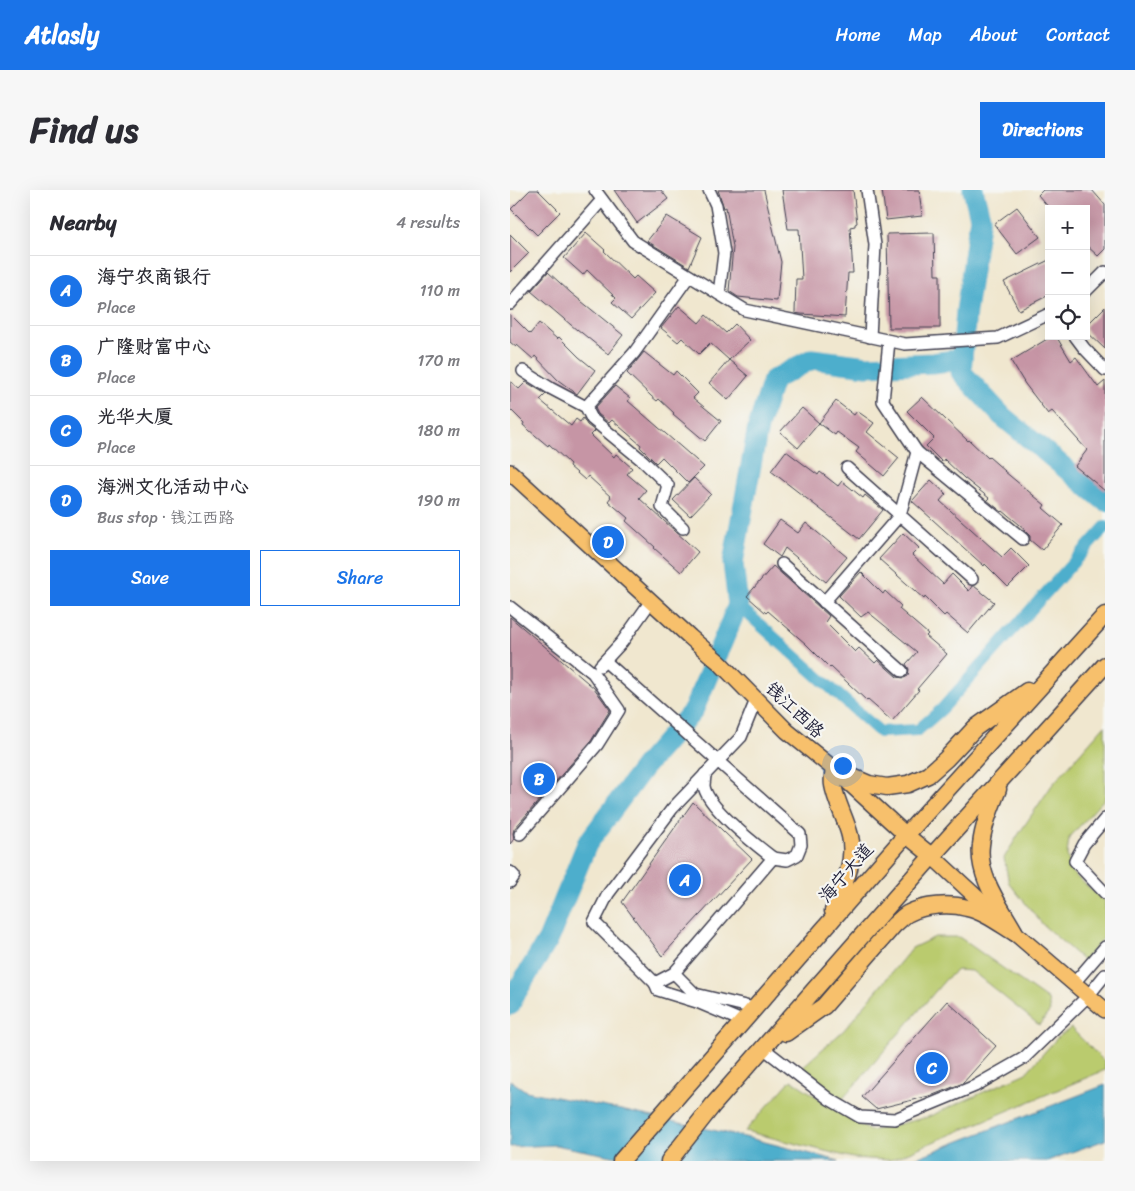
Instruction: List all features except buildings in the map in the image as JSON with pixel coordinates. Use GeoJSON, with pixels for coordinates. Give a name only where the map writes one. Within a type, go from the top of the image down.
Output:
{"type":"FeatureCollection","features":[{"type":"Feature","properties":{"kind":"highway","name":"海宁大道"},"geometry":{"type":"LineString","coordinates":[[621,1161],[906,835],[1105,615]]}},
{"type":"Feature","properties":{"kind":"highway"},"geometry":{"type":"LineString","coordinates":[[669,1161],[713,1105],[763,1048],[932,856],[1105,665]]}},
{"type":"Feature","properties":{"kind":"highway"},"geometry":{"type":"LineString","coordinates":[[829,923],[852,862],[851,838],[832,783],[834,769],[869,784],[887,786],[908,784],[928,775],[975,728],[1052,674]]}},
{"type":"Feature","properties":{"kind":"highway"},"geometry":{"type":"LineString","coordinates":[[1002,779],[984,826],[980,847],[982,868],[990,888],[1015,933]]}},
{"type":"Feature","properties":{"kind":"highway"},"geometry":{"type":"LineString","coordinates":[[763,1048],[824,1006],[894,925],[907,913],[919,909],[948,905],[966,907],[984,914],[1015,933]]}},
{"type":"Feature","properties":{"kind":"main road","name":"钱江西路"},"geometry":{"type":"LineString","coordinates":[[510,472],[720,663],[787,731],[834,769],[1015,933],[1105,1010]]}},
{"type":"Feature","properties":{"kind":"street"},"geometry":{"type":"LineString","coordinates":[[709,190],[716,204],[724,252],[719,294]]}},
{"type":"Feature","properties":{"kind":"street"},"geometry":{"type":"LineString","coordinates":[[868,190],[875,245],[870,336]]}},
{"type":"Feature","properties":{"kind":"street"},"geometry":{"type":"LineString","coordinates":[[510,304],[598,195],[632,241],[745,310],[905,344],[998,338],[1045,316]]}},
{"type":"Feature","properties":{"kind":"street"},"geometry":{"type":"LineString","coordinates":[[1090,287],[1105,272]]}},
{"type":"Feature","properties":{"kind":"street"},"geometry":{"type":"LineString","coordinates":[[586,407],[634,353],[689,276]]}},
{"type":"Feature","properties":{"kind":"street"},"geometry":{"type":"LineString","coordinates":[[1078,340],[1105,370]]}},
{"type":"Feature","properties":{"kind":"street"},"geometry":{"type":"LineString","coordinates":[[889,341],[883,401],[917,452],[1023,539]]}},
{"type":"Feature","properties":{"kind":"street"},"geometry":{"type":"LineString","coordinates":[[523,371],[586,407],[592,420],[643,461],[668,485],[662,507],[684,528]]}},
{"type":"Feature","properties":{"kind":"street"},"geometry":{"type":"LineString","coordinates":[[824,602],[900,515],[917,452]]}},
{"type":"Feature","properties":{"kind":"street"},"geometry":{"type":"LineString","coordinates":[[847,468],[972,579]]}},
{"type":"Feature","properties":{"kind":"street"},"geometry":{"type":"LineString","coordinates":[[782,564],[902,671]]}},
{"type":"Feature","properties":{"kind":"street"},"geometry":{"type":"LineString","coordinates":[[593,673],[622,642],[651,602]]}},
{"type":"Feature","properties":{"kind":"street"},"geometry":{"type":"LineString","coordinates":[[510,607],[593,673],[619,710],[597,745],[520,834]]}},
{"type":"Feature","properties":{"kind":"street"},"geometry":{"type":"LineString","coordinates":[[605,661],[800,834],[801,845],[797,855],[787,860],[773,858],[755,844],[712,803],[704,787],[705,774]]}},
{"type":"Feature","properties":{"kind":"street"},"geometry":{"type":"LineString","coordinates":[[742,1021],[697,1002],[658,990],[655,983],[594,922],[608,894],[672,809],[741,737],[756,700]]}},
{"type":"Feature","properties":{"kind":"street"},"geometry":{"type":"LineString","coordinates":[[1105,819],[1084,844],[1075,861],[1105,893]]}},
{"type":"Feature","properties":{"kind":"street"},"geometry":{"type":"LineString","coordinates":[[1105,828],[1081,859],[1088,870],[1105,885]]}},
{"type":"Feature","properties":{"kind":"street"},"geometry":{"type":"LineString","coordinates":[[655,983],[674,973],[773,858]]}},
{"type":"Feature","properties":{"kind":"street"},"geometry":{"type":"LineString","coordinates":[[510,872],[514,876],[510,882]]}},
{"type":"Feature","properties":{"kind":"street"},"geometry":{"type":"LineString","coordinates":[[1074,983],[1105,948]]}},
{"type":"Feature","properties":{"kind":"street"},"geometry":{"type":"LineString","coordinates":[[674,973],[695,994],[754,1008]]}},
{"type":"Feature","properties":{"kind":"street"},"geometry":{"type":"LineString","coordinates":[[763,1048],[829,1099],[860,1117],[894,1119],[975,1086],[1024,1058],[1088,996],[1105,976]]}},
{"type":"Feature","properties":{"kind":"green space"},"geometry":{"type":"Polygon","coordinates":[[[1105,725],[1105,798],[1069,838],[1067,855],[1072,873],[1105,901],[1105,936],[1084,961],[1043,925],[1009,883],[1004,858],[1052,785],[1105,725]]]}},
{"type":"Feature","properties":{"kind":"green space"},"geometry":{"type":"Polygon","coordinates":[[[935,937],[959,937],[1048,1000],[1050,1011],[1039,1025],[972,971],[957,970],[946,979],[840,1102],[799,1070],[844,1030],[912,948],[935,937]]]}},
{"type":"Feature","properties":{"kind":"green space"},"geometry":{"type":"Polygon","coordinates":[[[1071,1028],[1105,1062],[1105,1070],[890,1160],[853,1158],[745,1131],[791,1080],[870,1131],[928,1117],[1026,1073],[1057,1038],[1071,1028]]]}},
{"type":"Feature","properties":{"kind":"water"},"geometry":{"type":"Polygon","coordinates":[[[510,1080],[526,1091],[749,1138],[839,1161],[638,1161],[555,1145],[510,1147],[510,1080]]]}},
{"type":"Feature","properties":{"kind":"water"},"geometry":{"type":"Polygon","coordinates":[[[1105,1085],[1105,1140],[1047,1161],[908,1161],[1105,1085]]]}},
{"type":"Feature","properties":{"kind":"waterway"},"geometry":{"type":"LineString","coordinates":[[973,190],[980,217],[966,311],[961,372],[1002,416],[1105,501]]}},
{"type":"Feature","properties":{"kind":"waterway"},"geometry":{"type":"LineString","coordinates":[[510,1005],[548,940],[587,844],[644,767],[693,711],[738,605],[733,563],[758,427],[773,380],[812,359],[867,366],[933,363],[962,359]]}},
{"type":"Feature","properties":{"kind":"waterway"},"geometry":{"type":"LineString","coordinates":[[738,605],[880,732],[918,730],[942,709],[1105,527]]}},
{"type":"Feature","properties":{"kind":"place","name":"海洲文化活动中心"},"geometry":{"type":"Point","coordinates":[608,542]}},
{"type":"Feature","properties":{"kind":"place","name":"广隆财富中心"},"geometry":{"type":"Point","coordinates":[539,779]}},
{"type":"Feature","properties":{"kind":"place","name":"海宁农商银行"},"geometry":{"type":"Point","coordinates":[685,880]}},
{"type":"Feature","properties":{"kind":"place","name":"光华大厦"},"geometry":{"type":"Point","coordinates":[932,1068]}}]}
